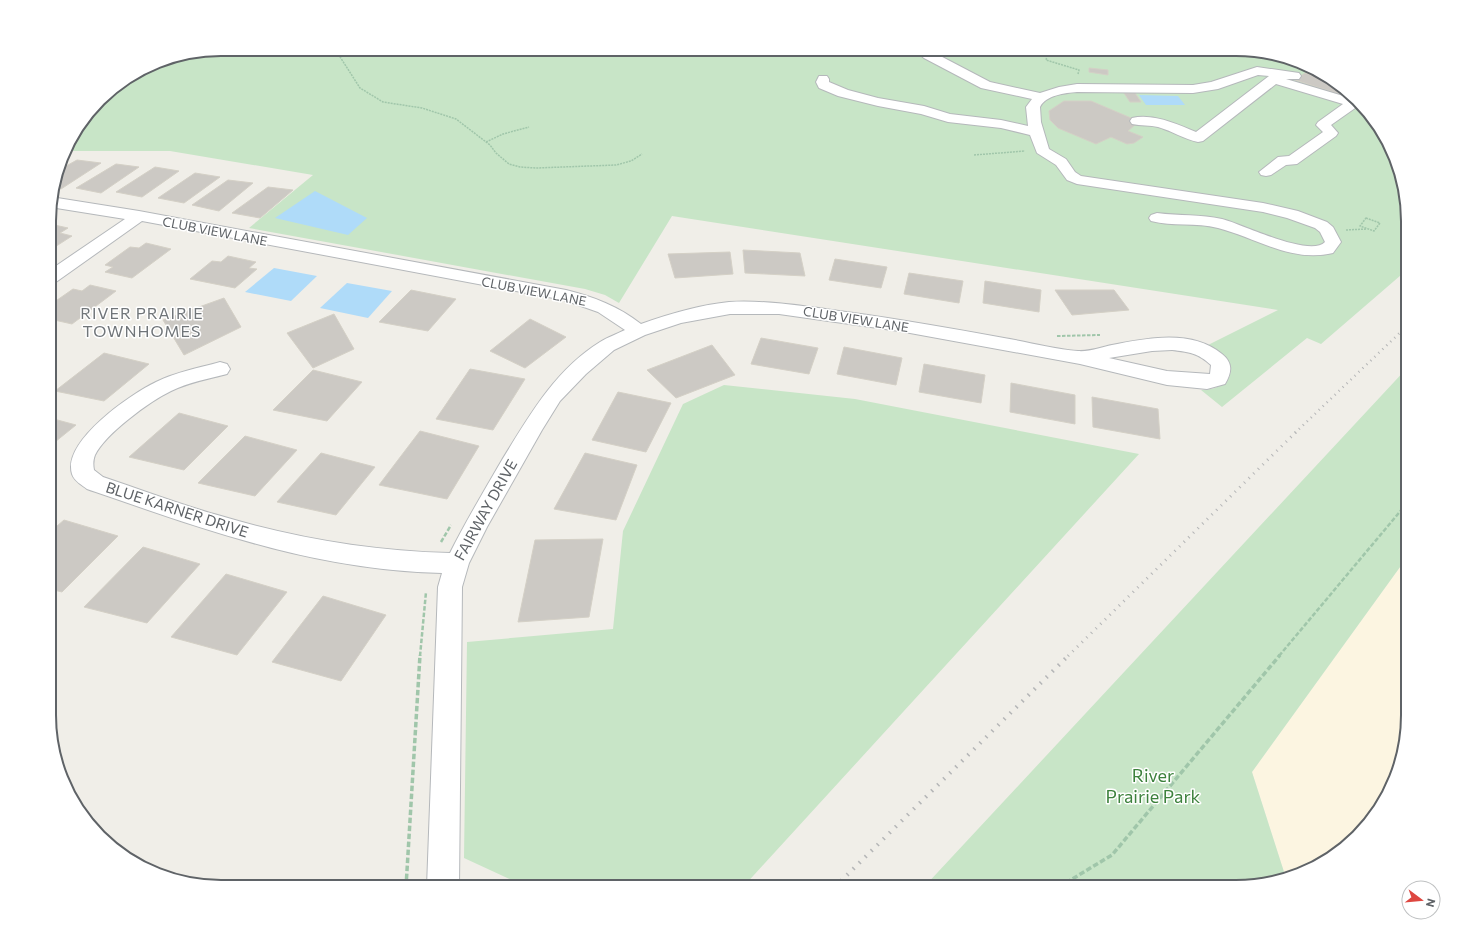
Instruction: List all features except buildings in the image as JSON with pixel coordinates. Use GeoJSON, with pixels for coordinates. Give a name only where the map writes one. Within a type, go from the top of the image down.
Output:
{"type":"FeatureCollection","features":[{"type":"Feature","properties":{"kind":"street"},"geometry":{"type":"LineString","coordinates":[[930,56],[986,85],[1041,97]]}},
{"type":"Feature","properties":{"kind":"street"},"geometry":{"type":"LineString","coordinates":[[1157,218],[1217,223],[1290,248],[1312,251],[1327,249],[1332,246],[1333,242],[1327,230],[1312,221],[1307,216],[1286,210],[1277,210],[1233,202],[1202,199],[1082,181],[1073,178],[1067,173],[1060,161],[1046,155],[1042,150],[1037,132],[1033,106],[1036,101],[1041,97],[1058,91],[1077,88],[1193,89],[1213,86],[1257,71],[1295,76]]}},
{"type":"Feature","properties":{"kind":"street"},"geometry":{"type":"LineString","coordinates":[[823,79],[822,82],[824,85],[832,89],[878,102],[924,110],[948,118],[1001,124],[1037,132]]}},
{"type":"Feature","properties":{"kind":"street"},"geometry":{"type":"LineString","coordinates":[[1137,121],[1148,120],[1161,123],[1198,138],[1274,79],[1351,102]]}},
{"type":"Feature","properties":{"kind":"street"},"geometry":{"type":"LineString","coordinates":[[1266,172],[1283,160],[1292,160],[1331,133],[1324,125],[1352,103]]}},
{"type":"Feature","properties":{"kind":"street","name":"CLUB VIEW LANE"},"geometry":{"type":"LineString","coordinates":[[57,203],[139,216],[589,301],[609,309],[638,331],[676,318],[707,311],[751,307],[779,308],[898,325],[1080,358],[1160,377],[1207,382],[1218,379],[1222,372],[1221,364],[1214,356],[1206,350],[1185,344],[1158,344],[1080,358]]}},
{"type":"Feature","properties":{"kind":"street"},"geometry":{"type":"LineString","coordinates":[[56,274],[139,216]]}},
{"type":"Feature","properties":{"kind":"street","name":"FAIRWAY DRIVE"},"geometry":{"type":"LineString","coordinates":[[443,880],[450,587],[445,563],[477,523],[534,425],[553,396],[579,369],[607,346],[638,331]]}},
{"type":"Feature","properties":{"kind":"street","name":"BLUE KARNER DRIVE"},"geometry":{"type":"LineString","coordinates":[[220,369],[164,386],[140,400],[89,446],[82,461],[84,474],[96,484],[239,531],[298,546],[365,557],[445,563]]}},
{"type":"Feature","properties":{"kind":"path"},"geometry":{"type":"LineString","coordinates":[[339,56],[360,88],[383,102],[422,108],[456,119],[486,142],[496,154],[509,164],[520,167],[616,165],[631,161],[642,154]]}},
{"type":"Feature","properties":{"kind":"path"},"geometry":{"type":"LineString","coordinates":[[1047,56],[1046,60],[1079,70],[1077,88]]}},
{"type":"Feature","properties":{"kind":"path"},"geometry":{"type":"LineString","coordinates":[[486,142],[503,134],[528,127]]}},
{"type":"Feature","properties":{"kind":"path"},"geometry":{"type":"LineString","coordinates":[[974,155],[1042,150]]}},
{"type":"Feature","properties":{"kind":"path"},"geometry":{"type":"LineString","coordinates":[[1366,218],[1380,223],[1374,231],[1360,226],[1366,218]]}},
{"type":"Feature","properties":{"kind":"path"},"geometry":{"type":"LineString","coordinates":[[1054,336],[1102,335]]}},
{"type":"Feature","properties":{"kind":"path"},"geometry":{"type":"LineString","coordinates":[[1071,880],[1112,855],[1401,510]]}},
{"type":"Feature","properties":{"kind":"path"},"geometry":{"type":"LineString","coordinates":[[406,880],[423,612],[426,587],[445,563],[442,540],[454,520]]}},
{"type":"Feature","properties":{"kind":"shaded area"},"geometry":{"type":"Polygon","coordinates":[[[1401,566],[1400,737],[1392,768],[1384,788],[1367,816],[1353,832],[1337,846],[1319,858],[1284,872],[1252,772],[1401,566]]]}},
{"type":"Feature","properties":{"kind":"green space"},"geometry":{"type":"Polygon","coordinates":[[[210,56],[1258,57],[1289,65],[1309,73],[1337,90],[1353,104],[1367,120],[1379,138],[1392,168],[1400,199],[1401,275],[1321,344],[1307,338],[1222,407],[1201,390],[1212,389],[1226,382],[1229,377],[1230,366],[1218,351],[1208,345],[1278,310],[672,216],[619,303],[605,295],[585,289],[249,228],[313,175],[170,151],[72,151],[78,138],[90,120],[104,104],[120,90],[138,78],[168,65],[189,59],[210,56]]]}},
{"type":"Feature","properties":{"kind":"green space","name":"River Prairie Park"},"geometry":{"type":"Polygon","coordinates":[[[1401,375],[1401,566],[1252,772],[1284,872],[1268,877],[1247,880],[931,880],[1401,375]]]}},
{"type":"Feature","properties":{"kind":"green space"},"geometry":{"type":"Polygon","coordinates":[[[724,385],[855,399],[1139,454],[749,880],[512,880],[464,858],[467,642],[613,629],[623,531],[683,404],[724,385]]]}},
{"type":"Feature","properties":{"kind":"water"},"geometry":{"type":"Polygon","coordinates":[[[1139,95],[1178,96],[1185,105],[1146,105],[1139,95]]]}},
{"type":"Feature","properties":{"kind":"water"},"geometry":{"type":"Polygon","coordinates":[[[315,191],[367,218],[348,235],[275,218],[315,191]]]}},
{"type":"Feature","properties":{"kind":"water"},"geometry":{"type":"Polygon","coordinates":[[[274,268],[317,276],[291,301],[245,292],[274,268]]]}},
{"type":"Feature","properties":{"kind":"water"},"geometry":{"type":"Polygon","coordinates":[[[347,283],[392,291],[368,318],[320,308],[347,283]]]}},
{"type":"Feature","properties":{"kind":"railway"},"geometry":{"type":"LineString","coordinates":[[1295,433],[1401,332]]}},
{"type":"Feature","properties":{"kind":"railway"},"geometry":{"type":"LineString","coordinates":[[1068,656],[1296,432]]}},
{"type":"Feature","properties":{"kind":"railway"},"geometry":{"type":"LineString","coordinates":[[842,880],[1069,655]]}},
{"type":"Feature","properties":{"kind":"district","name":"RIVER PRAIRIE TOWNHOMES"},"geometry":{"type":"Point","coordinates":[142,322]}}]}
